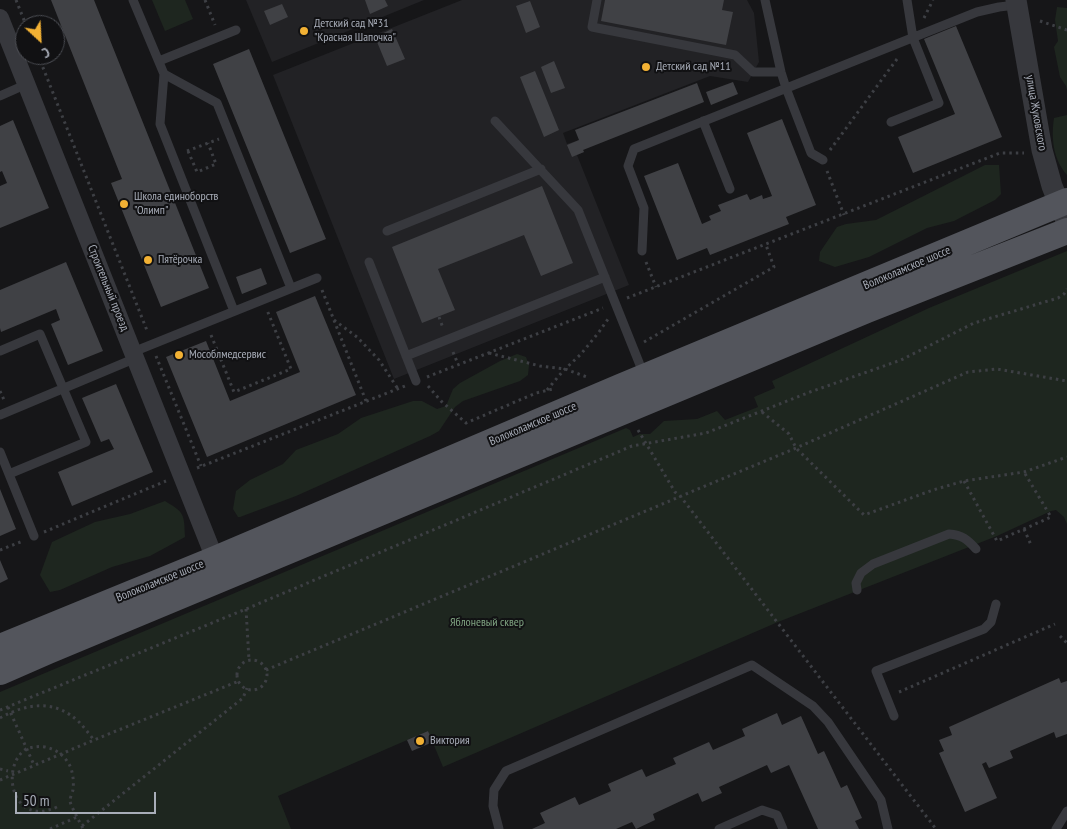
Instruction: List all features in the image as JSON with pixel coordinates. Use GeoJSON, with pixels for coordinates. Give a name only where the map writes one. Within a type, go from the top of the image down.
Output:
{"type":"FeatureCollection","features":[{"type":"Feature","properties":{"kind":"main road","name":"Волоколамское шоссе"},"geometry":{"type":"LineString","coordinates":[[0,647],[215,559],[645,377],[1064,210]]}},
{"type":"Feature","properties":{"kind":"main road","name":"Волоколамское шоссе"},"geometry":{"type":"LineString","coordinates":[[0,672],[801,338],[1067,231]]}},
{"type":"Feature","properties":{"kind":"street","name":"улица Жуковского"},"geometry":{"type":"LineString","coordinates":[[1016,2],[1042,150],[1052,186],[1064,210]]}},
{"type":"Feature","properties":{"kind":"street","name":"Строительный проезд"},"geometry":{"type":"LineString","coordinates":[[0,18],[215,559]]}},
{"type":"Feature","properties":{"kind":"lane"},"geometry":{"type":"LineString","coordinates":[[133,0],[164,74],[160,124],[234,311]]}},
{"type":"Feature","properties":{"kind":"lane"},"geometry":{"type":"LineString","coordinates":[[597,0],[592,26],[735,55],[753,72],[781,72]]}},
{"type":"Feature","properties":{"kind":"lane"},"geometry":{"type":"LineString","coordinates":[[765,0],[786,88],[811,153],[823,160]]}},
{"type":"Feature","properties":{"kind":"lane"},"geometry":{"type":"LineString","coordinates":[[891,122],[939,103],[913,38],[907,0]]}},
{"type":"Feature","properties":{"kind":"lane"},"geometry":{"type":"LineString","coordinates":[[642,250],[644,208],[628,166],[634,149],[976,12],[1016,2]]}},
{"type":"Feature","properties":{"kind":"lane"},"geometry":{"type":"LineString","coordinates":[[159,61],[236,30]]}},
{"type":"Feature","properties":{"kind":"lane"},"geometry":{"type":"LineString","coordinates":[[164,74],[217,103],[291,288]]}},
{"type":"Feature","properties":{"kind":"lane"},"geometry":{"type":"LineString","coordinates":[[0,96],[27,84]]}},
{"type":"Feature","properties":{"kind":"lane"},"geometry":{"type":"LineString","coordinates":[[495,121],[578,210],[645,377]]}},
{"type":"Feature","properties":{"kind":"lane"},"geometry":{"type":"LineString","coordinates":[[703,121],[730,189]]}},
{"type":"Feature","properties":{"kind":"lane"},"geometry":{"type":"LineString","coordinates":[[387,231],[541,169]]}},
{"type":"Feature","properties":{"kind":"lane"},"geometry":{"type":"LineString","coordinates":[[369,262],[406,356],[419,380]]}},
{"type":"Feature","properties":{"kind":"lane"},"geometry":{"type":"LineString","coordinates":[[406,356],[604,277]]}},
{"type":"Feature","properties":{"kind":"lane"},"geometry":{"type":"LineString","coordinates":[[0,415],[135,355],[152,344],[317,278]]}},
{"type":"Feature","properties":{"kind":"lane"},"geometry":{"type":"LineString","coordinates":[[0,351],[40,334],[86,442],[9,474]]}},
{"type":"Feature","properties":{"kind":"lane"},"geometry":{"type":"LineString","coordinates":[[0,452],[34,536]]}},
{"type":"Feature","properties":{"kind":"lane"},"geometry":{"type":"LineString","coordinates":[[857,590],[856,583],[861,573],[873,564],[949,534],[959,535],[970,542],[976,549]]}},
{"type":"Feature","properties":{"kind":"lane"},"geometry":{"type":"LineString","coordinates":[[894,716],[876,670],[984,629],[991,622],[996,604]]}},
{"type":"Feature","properties":{"kind":"lane"},"geometry":{"type":"LineString","coordinates":[[499,829],[493,806],[494,790],[506,771],[752,665],[813,706],[828,722],[881,800],[888,829]]}},
{"type":"Feature","properties":{"kind":"lane"},"geometry":{"type":"LineString","coordinates":[[719,829],[762,810],[777,815],[783,829]]}},
{"type":"Feature","properties":{"kind":"lane"},"geometry":{"type":"LineString","coordinates":[[1056,829],[1067,811]]}},
{"type":"Feature","properties":{"kind":"path"},"geometry":{"type":"LineString","coordinates":[[16,0],[22,15]]}},
{"type":"Feature","properties":{"kind":"path"},"geometry":{"type":"LineString","coordinates":[[205,0],[220,36]]}},
{"type":"Feature","properties":{"kind":"path"},"geometry":{"type":"LineString","coordinates":[[1053,25],[1067,30]]}},
{"type":"Feature","properties":{"kind":"path"},"geometry":{"type":"LineString","coordinates":[[844,215],[823,160],[913,38]]}},
{"type":"Feature","properties":{"kind":"path"},"geometry":{"type":"LineString","coordinates":[[42,65],[201,466]]}},
{"type":"Feature","properties":{"kind":"path"},"geometry":{"type":"LineString","coordinates":[[173,157],[230,134]]}},
{"type":"Feature","properties":{"kind":"path"},"geometry":{"type":"LineString","coordinates":[[188,151],[197,172],[216,164],[208,143]]}},
{"type":"Feature","properties":{"kind":"path"},"geometry":{"type":"LineString","coordinates":[[633,348],[774,267],[766,245]]}},
{"type":"Feature","properties":{"kind":"path"},"geometry":{"type":"LineString","coordinates":[[642,250],[656,287]]}},
{"type":"Feature","properties":{"kind":"path"},"geometry":{"type":"LineString","coordinates":[[317,278],[366,401]]}},
{"type":"Feature","properties":{"kind":"path"},"geometry":{"type":"LineString","coordinates":[[0,710],[246,609],[632,446],[706,433],[810,392],[901,360],[974,323],[1058,298],[1067,289]]}},
{"type":"Feature","properties":{"kind":"path"},"geometry":{"type":"LineString","coordinates":[[206,322],[234,392],[291,369],[263,299]]}},
{"type":"Feature","properties":{"kind":"path"},"geometry":{"type":"LineString","coordinates":[[547,390],[581,354],[599,332],[616,306]]}},
{"type":"Feature","properties":{"kind":"path"},"geometry":{"type":"LineString","coordinates":[[334,319],[357,337],[379,360],[398,389]]}},
{"type":"Feature","properties":{"kind":"path"},"geometry":{"type":"LineString","coordinates":[[489,353],[540,366],[565,369],[595,380]]}},
{"type":"Feature","properties":{"kind":"path"},"geometry":{"type":"LineString","coordinates":[[266,670],[681,497],[968,372],[997,369],[1067,381]]}},
{"type":"Feature","properties":{"kind":"path"},"geometry":{"type":"LineString","coordinates":[[419,380],[459,417]]}},
{"type":"Feature","properties":{"kind":"path"},"geometry":{"type":"LineString","coordinates":[[762,412],[789,434],[796,448],[864,515],[964,481],[1024,472],[1067,457]]}},
{"type":"Feature","properties":{"kind":"path"},"geometry":{"type":"LineString","coordinates":[[635,426],[674,492],[681,497],[936,829]]}},
{"type":"Feature","properties":{"kind":"path"},"geometry":{"type":"LineString","coordinates":[[964,481],[997,541],[1051,517],[1024,472]]}},
{"type":"Feature","properties":{"kind":"path"},"geometry":{"type":"LineString","coordinates":[[0,550],[170,479]]}},
{"type":"Feature","properties":{"kind":"path"},"geometry":{"type":"LineString","coordinates":[[1024,529],[1031,545]]}},
{"type":"Feature","properties":{"kind":"path"},"geometry":{"type":"LineString","coordinates":[[246,609],[249,660]]}},
{"type":"Feature","properties":{"kind":"path"},"geometry":{"type":"LineString","coordinates":[[904,690],[1055,624]]}},
{"type":"Feature","properties":{"kind":"path"},"geometry":{"type":"LineString","coordinates":[[1060,636],[1067,643]]}},
{"type":"Feature","properties":{"kind":"path"},"geometry":{"type":"LineString","coordinates":[[249,660],[260,662],[267,675],[266,680],[261,686],[252,689],[246,688],[239,682],[237,677],[239,668],[249,660]]}},
{"type":"Feature","properties":{"kind":"path"},"geometry":{"type":"LineString","coordinates":[[0,780],[239,682]]}},
{"type":"Feature","properties":{"kind":"path"},"geometry":{"type":"LineString","coordinates":[[7,783],[10,765],[22,751],[40,746],[58,751],[70,766],[74,787],[70,802],[82,828],[243,698],[246,688]]}},
{"type":"Feature","properties":{"kind":"path"},"geometry":{"type":"LineString","coordinates":[[0,718],[11,712],[34,705],[47,705],[62,710],[78,721],[94,740]]}},
{"type":"Feature","properties":{"kind":"path"},"geometry":{"type":"LineString","coordinates":[[8,707],[34,765]]}},
{"type":"Feature","properties":{"kind":"path"},"geometry":{"type":"LineString","coordinates":[[0,769],[8,771]]}},
{"type":"Feature","properties":{"kind":"path"},"geometry":{"type":"LineString","coordinates":[[10,792],[14,800],[30,810],[39,812],[57,807]]}},
{"type":"Feature","properties":{"kind":"path"},"geometry":{"type":"LineString","coordinates":[[50,829],[78,817]]}},
{"type":"Feature","properties":{"kind":"shaded area","name":"Детский сад №31 \"Красная Шапочка\""},"geometry":{"type":"Polygon","coordinates":[[[246,0],[424,0],[272,62],[246,0]]]}},
{"type":"Feature","properties":{"kind":"shaded area"},"geometry":{"type":"Polygon","coordinates":[[[462,0],[747,0],[754,13],[759,62],[748,82],[710,76],[563,133],[567,144],[579,140],[584,152],[577,155],[629,285],[394,379],[273,75],[462,0]]]}},
{"type":"Feature","properties":{"kind":"green space"},"geometry":{"type":"Polygon","coordinates":[[[152,0],[185,0],[193,19],[165,31],[152,0]]]}},
{"type":"Feature","properties":{"kind":"green space"},"geometry":{"type":"Polygon","coordinates":[[[1057,7],[1067,8],[1067,90],[1060,77],[1054,47],[1058,41],[1055,20],[1057,7]]]}},
{"type":"Feature","properties":{"kind":"green space"},"geometry":{"type":"Polygon","coordinates":[[[1067,115],[1067,175],[1056,155],[1053,133],[1054,118],[1067,115]]]}},
{"type":"Feature","properties":{"kind":"green space"},"geometry":{"type":"Polygon","coordinates":[[[985,165],[999,165],[1001,194],[995,200],[954,221],[927,228],[869,257],[835,267],[819,261],[820,252],[837,227],[876,220],[985,165]]]}},
{"type":"Feature","properties":{"kind":"green space","name":"Яблоневый сквер"},"geometry":{"type":"Polygon","coordinates":[[[1067,251],[1067,524],[1064,517],[1056,510],[1051,511],[997,536],[778,622],[443,767],[428,731],[278,796],[291,829],[0,829],[0,692],[626,428],[630,430],[633,437],[640,434],[650,434],[664,421],[697,419],[717,411],[725,420],[758,407],[754,397],[775,388],[772,381],[929,308],[1067,251]]]}},
{"type":"Feature","properties":{"kind":"green space"},"geometry":{"type":"Polygon","coordinates":[[[517,354],[526,357],[529,365],[528,375],[520,381],[463,401],[455,407],[439,431],[430,436],[296,496],[240,517],[238,517],[233,509],[236,491],[250,480],[283,464],[296,450],[338,434],[361,418],[413,401],[422,401],[437,409],[446,406],[453,389],[460,383],[517,354]]]}},
{"type":"Feature","properties":{"kind":"green space"},"geometry":{"type":"Polygon","coordinates":[[[165,501],[176,508],[182,515],[185,537],[150,556],[112,567],[60,590],[50,592],[40,575],[52,542],[95,522],[130,514],[165,501]]]}},
{"type":"Feature","properties":{"kind":"building"},"geometry":{"type":"Polygon","coordinates":[[[51,0],[94,0],[209,288],[161,307],[111,183],[122,179],[65,35],[65,15],[57,15],[51,0]]]}},
{"type":"Feature","properties":{"kind":"building"},"geometry":{"type":"Polygon","coordinates":[[[365,0],[385,0],[388,6],[370,14],[365,0]]]}},
{"type":"Feature","properties":{"kind":"building"},"geometry":{"type":"Polygon","coordinates":[[[605,0],[724,0],[722,10],[733,12],[726,45],[601,21],[605,0]]]}},
{"type":"Feature","properties":{"kind":"building"},"geometry":{"type":"Polygon","coordinates":[[[530,1],[540,27],[526,33],[516,6],[530,1]]]}},
{"type":"Feature","properties":{"kind":"building"},"geometry":{"type":"Polygon","coordinates":[[[282,4],[288,17],[270,25],[264,11],[282,4]]]}},
{"type":"Feature","properties":{"kind":"building"},"geometry":{"type":"Polygon","coordinates":[[[956,26],[1002,137],[913,173],[898,137],[955,114],[924,39],[956,26]]]}},
{"type":"Feature","properties":{"kind":"building"},"geometry":{"type":"Polygon","coordinates":[[[392,29],[405,59],[387,66],[375,37],[392,29]]]}},
{"type":"Feature","properties":{"kind":"building"},"geometry":{"type":"Polygon","coordinates":[[[249,49],[326,239],[290,253],[213,64],[249,49]]]}},
{"type":"Feature","properties":{"kind":"building"},"geometry":{"type":"Polygon","coordinates":[[[554,61],[565,88],[551,93],[541,67],[554,61]]]}},
{"type":"Feature","properties":{"kind":"building"},"geometry":{"type":"Polygon","coordinates":[[[535,71],[559,130],[544,137],[520,77],[535,71]]]}},
{"type":"Feature","properties":{"kind":"building"},"geometry":{"type":"Polygon","coordinates":[[[733,82],[738,94],[711,105],[706,92],[733,82]]]}},
{"type":"Feature","properties":{"kind":"building"},"geometry":{"type":"Polygon","coordinates":[[[697,83],[704,102],[583,150],[584,152],[572,157],[567,145],[579,140],[575,130],[697,83]]]}},
{"type":"Feature","properties":{"kind":"building"},"geometry":{"type":"Polygon","coordinates":[[[782,119],[816,205],[786,217],[789,224],[710,255],[707,248],[677,260],[644,176],[678,163],[702,224],[711,220],[709,216],[721,211],[718,205],[747,194],[750,200],[762,195],[763,199],[772,196],[747,133],[782,119]]]}},
{"type":"Feature","properties":{"kind":"building"},"geometry":{"type":"Polygon","coordinates":[[[13,120],[49,208],[0,228],[0,186],[7,183],[2,171],[0,172],[0,126],[13,120]]]}},
{"type":"Feature","properties":{"kind":"building"},"geometry":{"type":"Polygon","coordinates":[[[542,186],[573,263],[541,276],[524,235],[438,269],[455,310],[422,323],[392,247],[542,186]]]}},
{"type":"Feature","properties":{"kind":"building"},"geometry":{"type":"Polygon","coordinates":[[[66,262],[103,351],[68,365],[51,324],[60,320],[56,309],[1,332],[0,328],[0,290],[66,262]]]}},
{"type":"Feature","properties":{"kind":"building"},"geometry":{"type":"Polygon","coordinates":[[[261,268],[267,284],[242,294],[236,277],[261,268]]]}},
{"type":"Feature","properties":{"kind":"building"},"geometry":{"type":"Polygon","coordinates":[[[315,296],[356,395],[207,457],[166,357],[206,341],[230,401],[300,372],[276,312],[315,296]]]}},
{"type":"Feature","properties":{"kind":"building"},"geometry":{"type":"Polygon","coordinates":[[[116,384],[153,472],[72,506],[58,472],[114,449],[109,439],[101,442],[82,398],[116,384]]]}},
{"type":"Feature","properties":{"kind":"building"},"geometry":{"type":"Polygon","coordinates":[[[0,489],[16,529],[0,536],[0,489]]]}},
{"type":"Feature","properties":{"kind":"building"},"geometry":{"type":"Polygon","coordinates":[[[0,560],[8,579],[0,583],[0,560]]]}},
{"type":"Feature","properties":{"kind":"building"},"geometry":{"type":"Polygon","coordinates":[[[1059,678],[1061,683],[1067,681],[1067,734],[1056,738],[1054,732],[1010,751],[1013,758],[989,768],[986,762],[982,764],[997,798],[965,812],[939,753],[944,751],[939,740],[952,735],[949,727],[1059,678]]]}},
{"type":"Feature","properties":{"kind":"building"},"geometry":{"type":"Polygon","coordinates":[[[777,713],[782,725],[801,716],[818,754],[824,751],[841,788],[847,785],[862,818],[855,821],[859,829],[818,829],[789,765],[771,773],[767,765],[719,787],[722,793],[702,802],[698,793],[653,814],[655,820],[636,829],[632,822],[616,829],[532,829],[545,823],[540,813],[575,797],[579,805],[611,791],[608,784],[642,769],[646,777],[676,764],[673,758],[709,742],[713,750],[745,736],[742,729],[777,713]]]}},
{"type":"Feature","properties":{"kind":"building","name":"Виктория"},"geometry":{"type":"Polygon","coordinates":[[[428,731],[433,742],[412,751],[407,740],[428,731]]]}},
{"type":"Feature","properties":{"kind":"place","name":"Детский сад №31 \"Красная Шапочка\""},"geometry":{"type":"Point","coordinates":[304,31]}},
{"type":"Feature","properties":{"kind":"place","name":"Детский сад №11"},"geometry":{"type":"Point","coordinates":[646,67]}},
{"type":"Feature","properties":{"kind":"place","name":"Школа единоборств \"Олимп\""},"geometry":{"type":"Point","coordinates":[124,204]}},
{"type":"Feature","properties":{"kind":"place","name":"Пятёрочка"},"geometry":{"type":"Point","coordinates":[148,260]}},
{"type":"Feature","properties":{"kind":"place","name":"Мособлмедсервис"},"geometry":{"type":"Point","coordinates":[179,355]}},
{"type":"Feature","properties":{"kind":"place","name":"Виктория"},"geometry":{"type":"Point","coordinates":[420,741]}}]}
